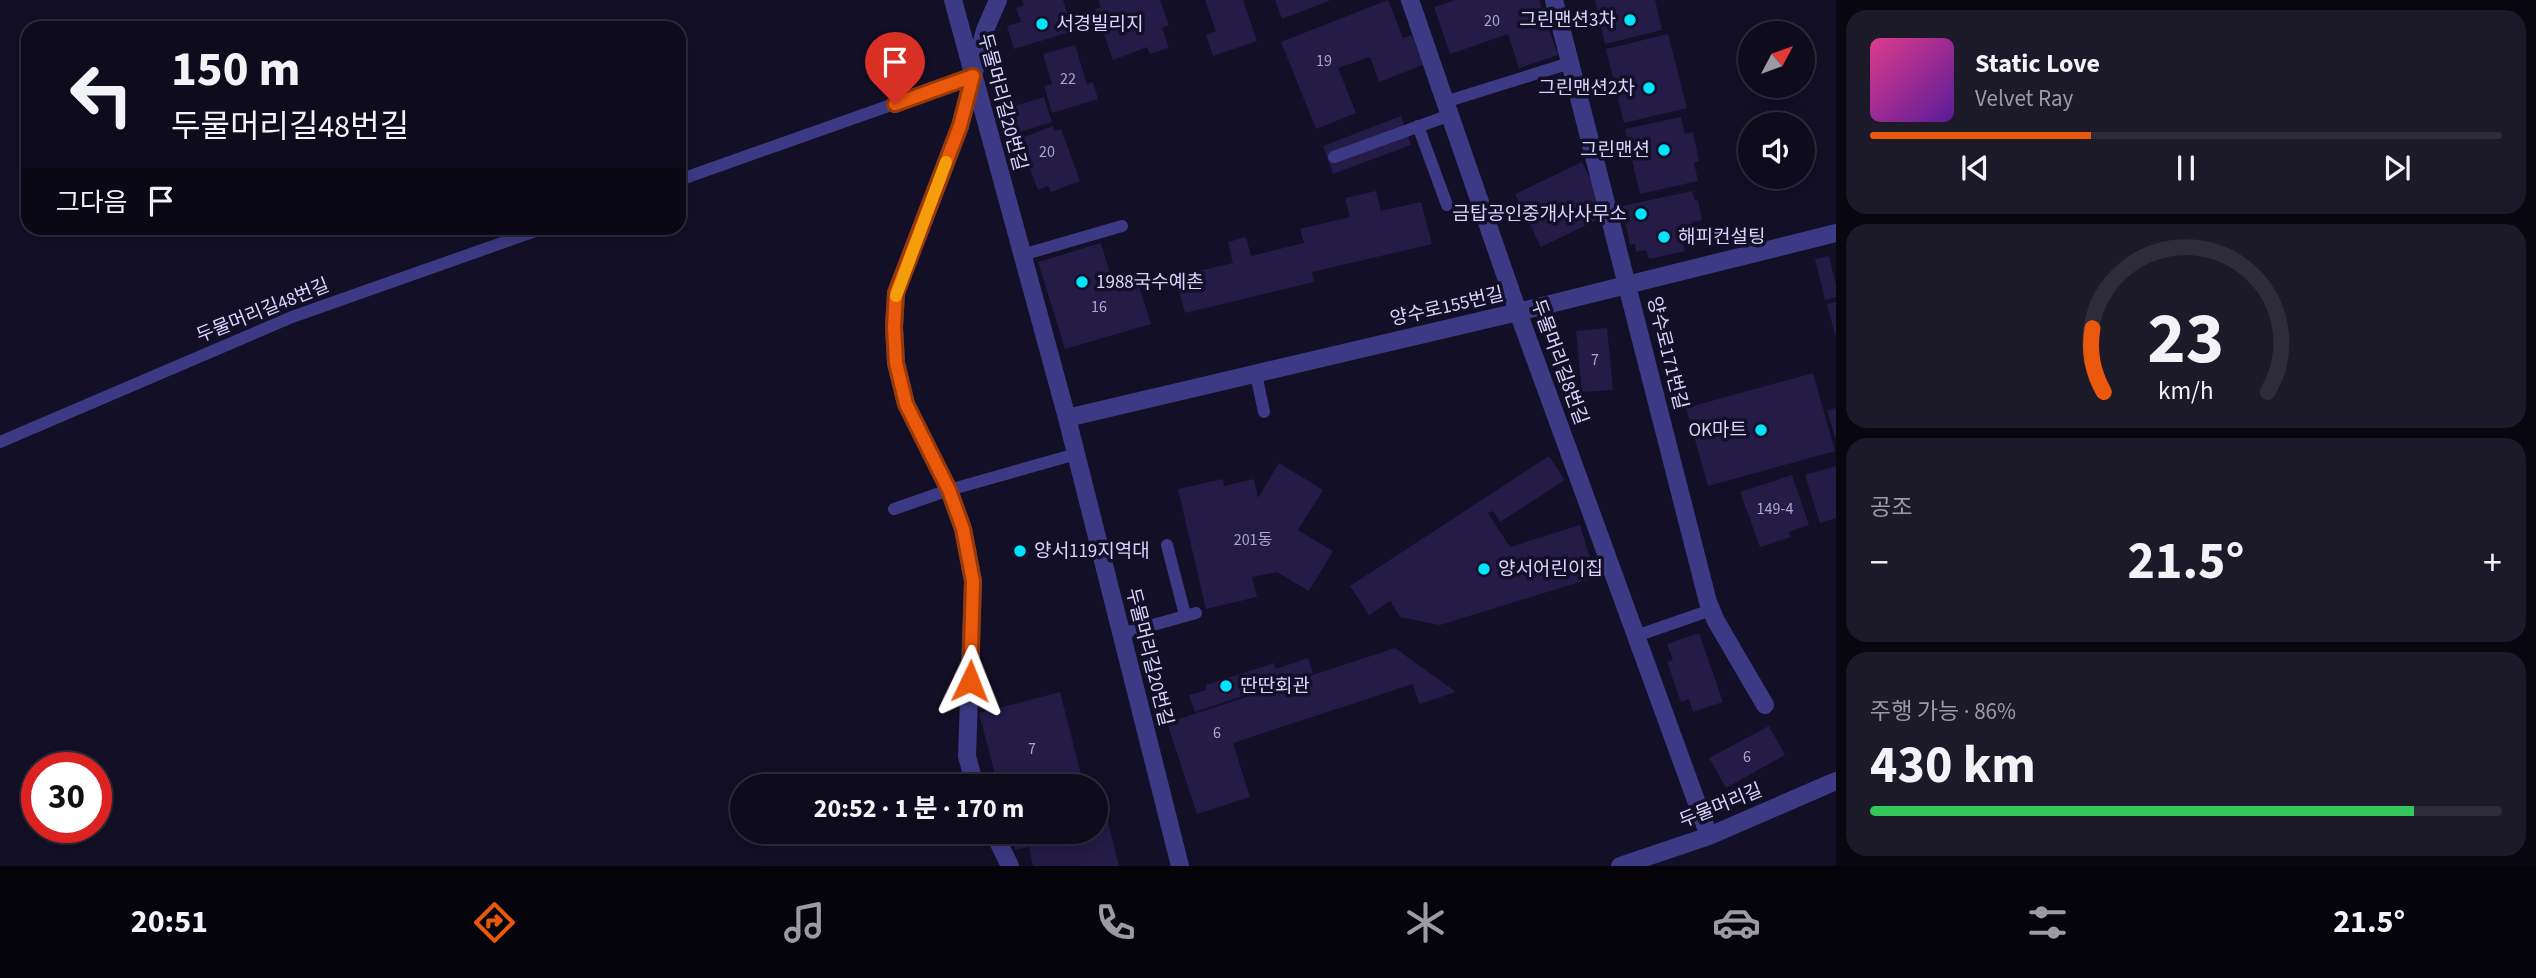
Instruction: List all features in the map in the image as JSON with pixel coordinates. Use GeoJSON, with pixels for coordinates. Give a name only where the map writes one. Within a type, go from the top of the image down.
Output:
{"type":"FeatureCollection","features":[{"type":"Feature","properties":{"kind":"street","name":"두물머리길20번길"},"geometry":{"type":"LineString","coordinates":[[953,0],[1068,418],[1180,866]]}},
{"type":"Feature","properties":{"kind":"street"},"geometry":{"type":"LineString","coordinates":[[972,774],[967,756],[973,581],[963,529],[949,490],[906,404],[896,363],[894,327],[896,293],[960,126],[985,30],[998,0]]}},
{"type":"Feature","properties":{"kind":"street","name":"두물머리길8번길"},"geometry":{"type":"LineString","coordinates":[[1410,0],[1518,312],[1709,836]]}},
{"type":"Feature","properties":{"kind":"street","name":"양수로171번길"},"geometry":{"type":"LineString","coordinates":[[1554,0],[1711,610],[1765,705]]}},
{"type":"Feature","properties":{"kind":"street","name":"양수로155번길"},"geometry":{"type":"LineString","coordinates":[[1068,418],[1518,312],[1836,233]]}},
{"type":"Feature","properties":{"kind":"street","name":"두물머리길"},"geometry":{"type":"LineString","coordinates":[[1620,866],[1709,836],[1836,781]]}},
{"type":"Feature","properties":{"kind":"street"},"geometry":{"type":"LineString","coordinates":[[999,844],[1010,866]]}},
{"type":"Feature","properties":{"kind":"lane"},"geometry":{"type":"LineString","coordinates":[[1334,157],[1418,126],[1447,109],[1570,63]]}},
{"type":"Feature","properties":{"kind":"lane"},"geometry":{"type":"LineString","coordinates":[[686,178],[973,76]]}},
{"type":"Feature","properties":{"kind":"lane"},"geometry":{"type":"LineString","coordinates":[[1418,126],[1447,205]]}},
{"type":"Feature","properties":{"kind":"lane"},"geometry":{"type":"LineString","coordinates":[[1022,255],[1122,226]]}},
{"type":"Feature","properties":{"kind":"lane","name":"두물머리길48번길"},"geometry":{"type":"LineString","coordinates":[[0,442],[292,317],[524,235]]}},
{"type":"Feature","properties":{"kind":"lane"},"geometry":{"type":"LineString","coordinates":[[1256,374],[1264,412]]}},
{"type":"Feature","properties":{"kind":"lane"},"geometry":{"type":"LineString","coordinates":[[894,509],[949,490],[1076,454]]}},
{"type":"Feature","properties":{"kind":"lane"},"geometry":{"type":"LineString","coordinates":[[1121,634],[1191,614],[1167,545]]}},
{"type":"Feature","properties":{"kind":"lane"},"geometry":{"type":"LineString","coordinates":[[1636,635],[1711,610]]}},
{"type":"Feature","properties":{"kind":"building","name":"서경빌리지"},"geometry":{"type":"Polygon","coordinates":[[[1022,0],[1063,0],[1073,31],[1014,49],[1007,26],[1021,22],[1016,8],[1024,5],[1022,0]]]}},
{"type":"Feature","properties":{"kind":"building"},"geometry":{"type":"Polygon","coordinates":[[[1098,0],[1160,0],[1169,25],[1162,28],[1169,48],[1150,54],[1147,47],[1113,60],[1095,9],[1101,7],[1098,0]]]}},
{"type":"Feature","properties":{"kind":"building"},"geometry":{"type":"Polygon","coordinates":[[[1205,0],[1243,0],[1257,41],[1213,56],[1206,35],[1216,31],[1205,0]]]}},
{"type":"Feature","properties":{"kind":"building"},"geometry":{"type":"Polygon","coordinates":[[[1275,0],[1331,0],[1282,19],[1275,0]]]}},
{"type":"Feature","properties":{"kind":"building"},"geometry":{"type":"Polygon","coordinates":[[[1388,0],[1403,38],[1412,35],[1423,65],[1379,82],[1370,57],[1338,68],[1356,113],[1316,129],[1281,42],[1388,0]]]}},
{"type":"Feature","properties":{"kind":"building"},"geometry":{"type":"Polygon","coordinates":[[[1455,0],[1539,0],[1558,55],[1519,68],[1508,34],[1450,54],[1434,7],[1455,0]]]}},
{"type":"Feature","properties":{"kind":"building","name":"그린맨션3차"},"geometry":{"type":"Polygon","coordinates":[[[1595,0],[1655,0],[1662,30],[1605,44],[1595,0]]]}},
{"type":"Feature","properties":{"kind":"building","name":"그린맨션2차"},"geometry":{"type":"Polygon","coordinates":[[[1668,34],[1687,108],[1624,123],[1606,49],[1668,34]]]}},
{"type":"Feature","properties":{"kind":"building"},"geometry":{"type":"Polygon","coordinates":[[[1075,45],[1087,84],[1093,82],[1098,99],[1052,113],[1044,86],[1052,84],[1043,54],[1075,45]]]}},
{"type":"Feature","properties":{"kind":"building"},"geometry":{"type":"Polygon","coordinates":[[[1044,97],[1052,122],[1010,135],[1002,110],[1044,97]]]}},
{"type":"Feature","properties":{"kind":"building"},"geometry":{"type":"Polygon","coordinates":[[[1401,116],[1411,145],[1333,174],[1323,146],[1401,116]]]}},
{"type":"Feature","properties":{"kind":"building","name":"그린맨션"},"geometry":{"type":"Polygon","coordinates":[[[1681,117],[1685,134],[1693,132],[1699,161],[1694,163],[1698,181],[1640,194],[1625,129],[1681,117]]]}},
{"type":"Feature","properties":{"kind":"building"},"geometry":{"type":"Polygon","coordinates":[[[1053,126],[1055,131],[1061,129],[1080,181],[1051,192],[1048,186],[1038,190],[1019,139],[1053,126]]]}},
{"type":"Feature","properties":{"kind":"building"},"geometry":{"type":"Polygon","coordinates":[[[1582,162],[1602,202],[1593,206],[1599,219],[1541,247],[1515,194],[1582,162]]]}},
{"type":"Feature","properties":{"kind":"building"},"geometry":{"type":"Polygon","coordinates":[[[1376,191],[1381,211],[1421,202],[1432,244],[1312,272],[1314,282],[1185,313],[1175,276],[1233,263],[1228,242],[1246,237],[1251,256],[1304,243],[1300,229],[1350,217],[1345,198],[1376,191]]]}},
{"type":"Feature","properties":{"kind":"building"},"geometry":{"type":"Polygon","coordinates":[[[1692,191],[1695,201],[1698,200],[1702,220],[1691,222],[1694,234],[1682,236],[1685,251],[1649,259],[1646,250],[1636,252],[1635,244],[1630,245],[1622,206],[1692,191]]]}},
{"type":"Feature","properties":{"kind":"building"},"geometry":{"type":"Polygon","coordinates":[[[1101,243],[1115,290],[1138,283],[1151,324],[1065,349],[1038,262],[1101,243]]]}},
{"type":"Feature","properties":{"kind":"building"},"geometry":{"type":"Polygon","coordinates":[[[1829,256],[1836,297],[1825,300],[1815,259],[1829,256]]]}},
{"type":"Feature","properties":{"kind":"building"},"geometry":{"type":"Polygon","coordinates":[[[1836,302],[1836,335],[1835,335],[1827,304],[1836,302]]]}},
{"type":"Feature","properties":{"kind":"building"},"geometry":{"type":"Polygon","coordinates":[[[1607,328],[1613,390],[1582,392],[1576,331],[1607,328]]]}},
{"type":"Feature","properties":{"kind":"building","name":"OK마트"},"geometry":{"type":"Polygon","coordinates":[[[1813,373],[1835,451],[1708,486],[1686,408],[1813,373]]]}},
{"type":"Feature","properties":{"kind":"building"},"geometry":{"type":"Polygon","coordinates":[[[1836,408],[1836,437],[1835,437],[1827,410],[1836,408]]]}},
{"type":"Feature","properties":{"kind":"building"},"geometry":{"type":"Polygon","coordinates":[[[1549,456],[1565,480],[1500,522],[1493,511],[1488,513],[1510,547],[1580,525],[1596,577],[1440,625],[1400,617],[1390,601],[1369,615],[1350,586],[1549,456]]]}},
{"type":"Feature","properties":{"kind":"building"},"geometry":{"type":"Polygon","coordinates":[[[1279,463],[1323,490],[1298,530],[1333,551],[1309,591],[1277,572],[1252,577],[1257,597],[1206,609],[1178,489],[1223,479],[1224,486],[1254,479],[1258,498],[1279,463]]]}},
{"type":"Feature","properties":{"kind":"building"},"geometry":{"type":"Polygon","coordinates":[[[1836,466],[1836,518],[1820,523],[1805,475],[1836,466]]]}},
{"type":"Feature","properties":{"kind":"building"},"geometry":{"type":"Polygon","coordinates":[[[1792,475],[1809,525],[1789,532],[1791,537],[1760,547],[1740,492],[1792,475]]]}},
{"type":"Feature","properties":{"kind":"building"},"geometry":{"type":"Polygon","coordinates":[[[1699,633],[1723,702],[1693,712],[1689,699],[1681,702],[1667,662],[1673,660],[1667,644],[1699,633]]]}},
{"type":"Feature","properties":{"kind":"building"},"geometry":{"type":"Polygon","coordinates":[[[1395,648],[1456,692],[1419,704],[1413,684],[1233,743],[1250,797],[1197,814],[1167,723],[1395,648]]]}},
{"type":"Feature","properties":{"kind":"building"},"geometry":{"type":"Polygon","coordinates":[[[1308,658],[1313,673],[1195,712],[1189,695],[1206,690],[1206,685],[1274,663],[1276,669],[1308,658]]]}},
{"type":"Feature","properties":{"kind":"building"},"geometry":{"type":"Polygon","coordinates":[[[1060,692],[1081,774],[995,774],[979,713],[1060,692]]]}},
{"type":"Feature","properties":{"kind":"building"},"geometry":{"type":"Polygon","coordinates":[[[1769,726],[1785,755],[1726,788],[1709,758],[1769,726]]]}},
{"type":"Feature","properties":{"kind":"building"},"geometry":{"type":"Polygon","coordinates":[[[1108,822],[1119,866],[1033,866],[1029,847],[1015,850],[1013,844],[1108,844],[1108,822]]]}},
{"type":"Feature","properties":{"kind":"slow traffic"},"geometry":{"type":"LineString","coordinates":[[896,296],[946,162]]}},
{"type":"Feature","properties":{"kind":"place","name":"그린맨션3차"},"geometry":{"type":"Point","coordinates":[1630,20]}},
{"type":"Feature","properties":{"kind":"place","name":"서경빌리지"},"geometry":{"type":"Point","coordinates":[1042,24]}},
{"type":"Feature","properties":{"kind":"place","name":"그린맨션2차"},"geometry":{"type":"Point","coordinates":[1649,88]}},
{"type":"Feature","properties":{"kind":"place","name":"그린맨션"},"geometry":{"type":"Point","coordinates":[1664,150]}},
{"type":"Feature","properties":{"kind":"place","name":"금탑공인중개사사무소"},"geometry":{"type":"Point","coordinates":[1641,214]}},
{"type":"Feature","properties":{"kind":"place","name":"해피컨설팅"},"geometry":{"type":"Point","coordinates":[1664,237]}},
{"type":"Feature","properties":{"kind":"place","name":"1988국수예촌"},"geometry":{"type":"Point","coordinates":[1082,282]}},
{"type":"Feature","properties":{"kind":"place","name":"OK마트"},"geometry":{"type":"Point","coordinates":[1761,430]}},
{"type":"Feature","properties":{"kind":"place","name":"양서119지역대"},"geometry":{"type":"Point","coordinates":[1020,551]}},
{"type":"Feature","properties":{"kind":"place","name":"양서어린이집"},"geometry":{"type":"Point","coordinates":[1484,569]}},
{"type":"Feature","properties":{"kind":"place","name":"딴딴회관"},"geometry":{"type":"Point","coordinates":[1226,686]}},
{"type":"Feature","properties":{"kind":"route"},"geometry":{"type":"LineString","coordinates":[[895,104],[973,76],[960,126],[896,293],[894,327],[896,363],[906,404],[949,490],[963,529],[973,581],[970,681]]}}]}
